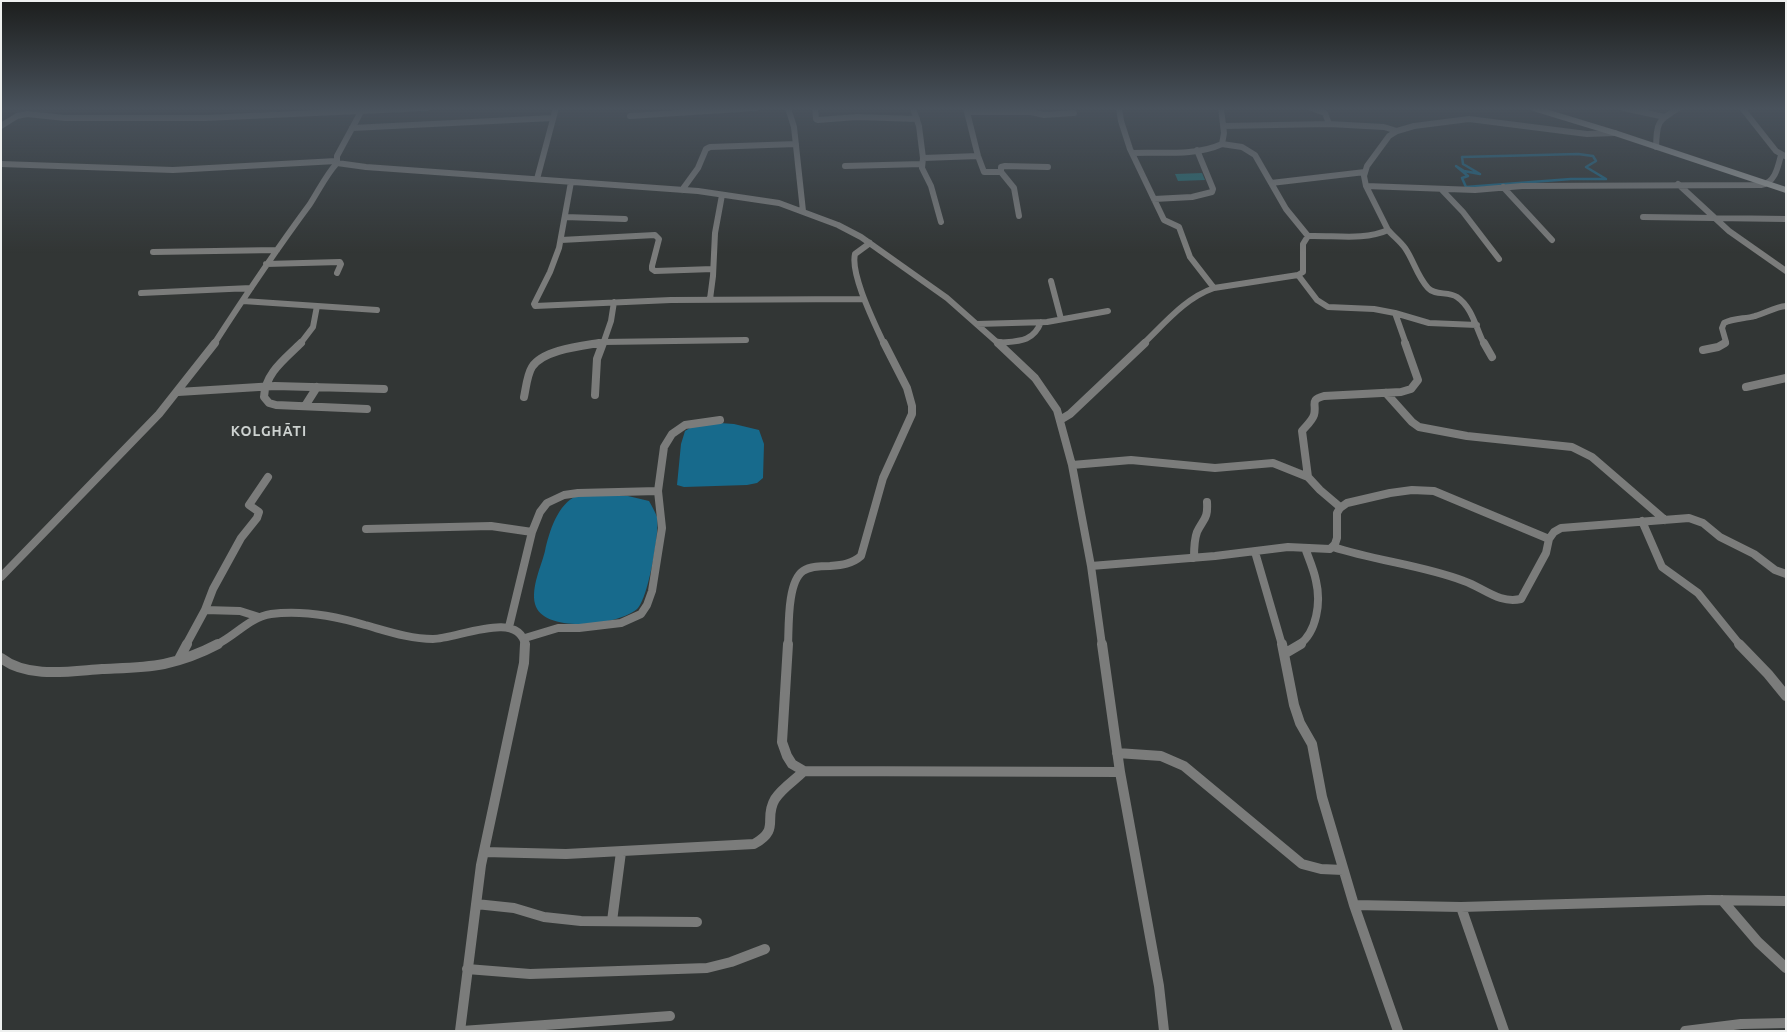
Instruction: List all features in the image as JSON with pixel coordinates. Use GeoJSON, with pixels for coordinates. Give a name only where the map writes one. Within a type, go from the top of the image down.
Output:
{"type":"FeatureCollection","features":[{"type":"Feature","properties":{"kind":"main road"},"geometry":{"type":"LineString","coordinates":[[1683,156],[1786,190]]}},
{"type":"Feature","properties":{"kind":"street"},"geometry":{"type":"LineString","coordinates":[[1,577],[178,392],[209,352],[266,264],[319,191],[330,171],[337,162],[337,156]]}},
{"type":"Feature","properties":{"kind":"street"},"geometry":{"type":"LineString","coordinates":[[536,179],[542,156]]}},
{"type":"Feature","properties":{"kind":"street"},"geometry":{"type":"LineString","coordinates":[[682,190],[698,168],[703,156]]}},
{"type":"Feature","properties":{"kind":"street"},"geometry":{"type":"LineString","coordinates":[[797,156],[803,211]]}},
{"type":"Feature","properties":{"kind":"street"},"geometry":{"type":"LineString","coordinates":[[922,156],[941,222]]}},
{"type":"Feature","properties":{"kind":"street"},"geometry":{"type":"LineString","coordinates":[[845,166],[976,156]]}},
{"type":"Feature","properties":{"kind":"street"},"geometry":{"type":"LineString","coordinates":[[978,156],[984,172],[1001,172]]}},
{"type":"Feature","properties":{"kind":"street"},"geometry":{"type":"LineString","coordinates":[[1134,156],[1164,220],[1179,227],[1190,257],[1214,288]]}},
{"type":"Feature","properties":{"kind":"street"},"geometry":{"type":"LineString","coordinates":[[1154,199],[1208,195],[1212,192],[1213,189],[1200,156]]}},
{"type":"Feature","properties":{"kind":"street"},"geometry":{"type":"LineString","coordinates":[[1256,156],[1286,209],[1308,236]]}},
{"type":"Feature","properties":{"kind":"street"},"geometry":{"type":"LineString","coordinates":[[1374,156],[1367,166],[1365,172],[1366,186],[1388,230],[1405,248],[1418,275],[1429,289],[1458,298],[1472,313],[1480,336],[1492,357]]}},
{"type":"Feature","properties":{"kind":"street"},"geometry":{"type":"LineString","coordinates":[[1366,186],[1475,190],[1503,187],[1766,184],[1771,180],[1784,156]]}},
{"type":"Feature","properties":{"kind":"street"},"geometry":{"type":"LineString","coordinates":[[1,164],[173,170],[337,162],[366,167],[682,190],[722,195],[779,203],[838,225],[870,243],[941,294],[977,324],[1036,378],[1052,401],[1060,420],[1072,465],[1091,566],[1117,753],[1159,986],[1164,1031]]}},
{"type":"Feature","properties":{"kind":"street"},"geometry":{"type":"LineString","coordinates":[[1001,172],[1001,168],[1005,166],[1048,166]]}},
{"type":"Feature","properties":{"kind":"street"},"geometry":{"type":"LineString","coordinates":[[1001,172],[1014,188],[1019,216]]}},
{"type":"Feature","properties":{"kind":"street"},"geometry":{"type":"LineString","coordinates":[[1271,183],[1308,178],[1343,177],[1365,172]]}},
{"type":"Feature","properties":{"kind":"street"},"geometry":{"type":"LineString","coordinates":[[571,182],[561,240],[550,272],[534,304],[535,306],[710,299],[864,299]]}},
{"type":"Feature","properties":{"kind":"street"},"geometry":{"type":"LineString","coordinates":[[1678,184],[1711,217],[1771,262],[1786,271]]}},
{"type":"Feature","properties":{"kind":"street"},"geometry":{"type":"LineString","coordinates":[[1503,187],[1552,240]]}},
{"type":"Feature","properties":{"kind":"street"},"geometry":{"type":"LineString","coordinates":[[1440,189],[1463,212],[1499,259]]}},
{"type":"Feature","properties":{"kind":"street"},"geometry":{"type":"LineString","coordinates":[[710,299],[715,233],[722,195]]}},
{"type":"Feature","properties":{"kind":"street"},"geometry":{"type":"LineString","coordinates":[[564,217],[625,219]]}},
{"type":"Feature","properties":{"kind":"street"},"geometry":{"type":"LineString","coordinates":[[1644,217],[1786,219]]}},
{"type":"Feature","properties":{"kind":"street"},"geometry":{"type":"LineString","coordinates":[[1060,420],[1070,414],[1186,304],[1203,292],[1214,288],[1298,276],[1303,272],[1302,245],[1308,236],[1373,234],[1385,233],[1388,230]]}},
{"type":"Feature","properties":{"kind":"street"},"geometry":{"type":"LineString","coordinates":[[561,240],[655,235],[660,238],[652,266],[652,269],[655,271],[713,269]]}},
{"type":"Feature","properties":{"kind":"street"},"geometry":{"type":"LineString","coordinates":[[870,243],[858,252],[854,258],[864,299],[895,366],[906,384],[912,407],[911,416],[909,424],[890,459],[880,485],[864,549],[860,557],[852,562],[806,569],[799,574],[794,583],[791,596],[782,742],[786,756],[797,769],[804,771],[1120,772]]}},
{"type":"Feature","properties":{"kind":"street"},"geometry":{"type":"LineString","coordinates":[[153,252],[277,250]]}},
{"type":"Feature","properties":{"kind":"street"},"geometry":{"type":"LineString","coordinates":[[266,264],[340,262],[341,264],[337,273]]}},
{"type":"Feature","properties":{"kind":"street"},"geometry":{"type":"LineString","coordinates":[[1298,276],[1317,300],[1328,307],[1374,309],[1395,313],[1429,323],[1477,325]]}},
{"type":"Feature","properties":{"kind":"street"},"geometry":{"type":"LineString","coordinates":[[1050,281],[1061,319]]}},
{"type":"Feature","properties":{"kind":"street"},"geometry":{"type":"LineString","coordinates":[[141,293],[251,288]]}},
{"type":"Feature","properties":{"kind":"street"},"geometry":{"type":"LineString","coordinates":[[243,301],[377,310]]}},
{"type":"Feature","properties":{"kind":"street"},"geometry":{"type":"LineString","coordinates":[[595,395],[597,359],[611,321],[614,302]]}},
{"type":"Feature","properties":{"kind":"street"},"geometry":{"type":"LineString","coordinates":[[317,306],[315,321],[311,332],[274,371],[264,386],[264,397],[269,403],[366,409]]}},
{"type":"Feature","properties":{"kind":"street"},"geometry":{"type":"LineString","coordinates":[[1703,350],[1717,348],[1726,342],[1722,328],[1724,323],[1728,320],[1758,315],[1774,308],[1786,306]]}},
{"type":"Feature","properties":{"kind":"street"},"geometry":{"type":"LineString","coordinates":[[977,324],[1041,322],[1108,311]]}},
{"type":"Feature","properties":{"kind":"street"},"geometry":{"type":"LineString","coordinates":[[1308,477],[1302,431],[1314,419],[1314,401],[1317,398],[1324,396],[1401,392],[1411,389],[1418,380],[1395,313]]}},
{"type":"Feature","properties":{"kind":"street"},"geometry":{"type":"LineString","coordinates":[[998,343],[1028,338],[1036,335],[1041,322]]}},
{"type":"Feature","properties":{"kind":"street"},"geometry":{"type":"LineString","coordinates":[[524,397],[530,371],[539,360],[549,354],[563,350],[603,342],[746,340]]}},
{"type":"Feature","properties":{"kind":"street"},"geometry":{"type":"LineString","coordinates":[[1746,387],[1786,378]]}},
{"type":"Feature","properties":{"kind":"street"},"geometry":{"type":"LineString","coordinates":[[178,392],[264,386],[384,389]]}},
{"type":"Feature","properties":{"kind":"street"},"geometry":{"type":"LineString","coordinates":[[305,406],[317,387]]}},
{"type":"Feature","properties":{"kind":"street"},"geometry":{"type":"LineString","coordinates":[[1386,393],[1412,422],[1419,427],[1467,436],[1536,442],[1579,449],[1592,458],[1665,520]]}},
{"type":"Feature","properties":{"kind":"street"},"geometry":{"type":"LineString","coordinates":[[525,638],[558,628],[579,628],[621,623],[641,614],[647,605],[652,591],[662,528],[658,491],[664,447],[672,434],[685,425],[720,420]]}},
{"type":"Feature","properties":{"kind":"street"},"geometry":{"type":"LineString","coordinates":[[1072,465],[1131,460],[1215,468],[1273,464],[1308,477],[1320,490],[1340,507]]}},
{"type":"Feature","properties":{"kind":"street"},"geometry":{"type":"LineString","coordinates":[[179,659],[205,610],[220,575],[242,538],[257,518],[258,512],[249,505],[268,477]]}},
{"type":"Feature","properties":{"kind":"street"},"geometry":{"type":"LineString","coordinates":[[1333,547],[1337,540],[1337,512],[1340,507],[1347,503],[1393,492],[1423,490],[1434,491],[1549,539]]}},
{"type":"Feature","properties":{"kind":"street"},"geometry":{"type":"LineString","coordinates":[[509,627],[532,532],[540,512],[547,503],[564,494],[658,491]]}},
{"type":"Feature","properties":{"kind":"street"},"geometry":{"type":"LineString","coordinates":[[1194,558],[1194,542],[1208,515],[1207,502]]}},
{"type":"Feature","properties":{"kind":"street"},"geometry":{"type":"LineString","coordinates":[[1091,566],[1194,558],[1280,548],[1324,550],[1333,547],[1464,581],[1508,602],[1521,599],[1540,567],[1546,553],[1549,539],[1554,532],[1562,528],[1689,518],[1696,519],[1720,537],[1754,554],[1775,570],[1786,574]]}},
{"type":"Feature","properties":{"kind":"street"},"geometry":{"type":"LineString","coordinates":[[1642,521],[1662,567],[1698,593],[1710,606],[1733,638],[1768,674],[1786,696]]}},
{"type":"Feature","properties":{"kind":"street"},"geometry":{"type":"LineString","coordinates":[[366,529],[491,526],[532,532]]}},
{"type":"Feature","properties":{"kind":"street"},"geometry":{"type":"LineString","coordinates":[[1284,654],[1298,646],[1306,638],[1313,624],[1317,584],[1305,548]]}},
{"type":"Feature","properties":{"kind":"street"},"geometry":{"type":"LineString","coordinates":[[1255,552],[1284,654],[1294,705],[1300,723],[1312,744],[1322,797],[1343,870],[1398,1031]]}},
{"type":"Feature","properties":{"kind":"street"},"geometry":{"type":"LineString","coordinates":[[205,610],[240,611],[258,617]]}},
{"type":"Feature","properties":{"kind":"street"},"geometry":{"type":"LineString","coordinates":[[1,658],[12,666],[27,669],[60,671],[142,668],[165,664],[220,643],[250,621],[258,617],[299,613],[319,614],[412,638],[433,640],[450,638],[497,626],[509,627],[520,632],[525,638],[527,648],[484,852],[467,969],[461,1031],[670,1016]]}},
{"type":"Feature","properties":{"kind":"street"},"geometry":{"type":"LineString","coordinates":[[1117,753],[1161,756],[1169,758],[1184,766],[1302,864],[1321,869],[1343,870]]}},
{"type":"Feature","properties":{"kind":"street"},"geometry":{"type":"LineString","coordinates":[[484,852],[566,854],[754,844],[762,841],[769,834],[774,800],[804,771]]}},
{"type":"Feature","properties":{"kind":"street"},"geometry":{"type":"LineString","coordinates":[[612,921],[621,852]]}},
{"type":"Feature","properties":{"kind":"street"},"geometry":{"type":"LineString","coordinates":[[1354,905],[1461,907],[1722,900],[1786,901]]}},
{"type":"Feature","properties":{"kind":"street"},"geometry":{"type":"LineString","coordinates":[[1722,900],[1758,942],[1786,968]]}},
{"type":"Feature","properties":{"kind":"street"},"geometry":{"type":"LineString","coordinates":[[476,904],[514,908],[544,917],[566,920],[697,922]]}},
{"type":"Feature","properties":{"kind":"street"},"geometry":{"type":"LineString","coordinates":[[1461,907],[1504,1031]]}},
{"type":"Feature","properties":{"kind":"street"},"geometry":{"type":"LineString","coordinates":[[467,969],[530,974],[707,968],[732,962],[765,949]]}},
{"type":"Feature","properties":{"kind":"street"},"geometry":{"type":"LineString","coordinates":[[1685,1031],[1741,1024],[1786,1023]]}},
{"type":"Feature","properties":{"kind":"water"},"geometry":{"type":"Polygon","coordinates":[[[720,423],[734,424],[759,430],[764,444],[763,478],[757,483],[747,485],[684,487],[677,485],[681,444],[685,431],[693,426],[720,423]]]}},
{"type":"Feature","properties":{"kind":"water"},"geometry":{"type":"Polygon","coordinates":[[[577,496],[628,496],[649,501],[657,517],[655,550],[646,592],[642,602],[638,608],[629,614],[616,619],[584,624],[567,623],[552,620],[541,614],[535,604],[535,584],[555,519],[565,505],[577,496]]]}},
{"type":"Feature","properties":{"kind":"building"},"geometry":{"type":"Polygon","coordinates":[[[1202,173],[1205,180],[1178,181],[1175,174],[1202,173]]]}},
{"type":"Feature","properties":{"kind":"waterway"},"geometry":{"type":"LineString","coordinates":[[1494,156],[1462,157],[1463,164],[1480,174],[1464,171],[1456,166],[1468,176],[1462,178],[1466,187],[1571,179],[1606,179],[1586,167],[1596,161],[1593,156]]}},
{"type":"Feature","properties":{"kind":"district","name":"KOLGHĀTI"},"geometry":{"type":"Point","coordinates":[269,431]}}]}
